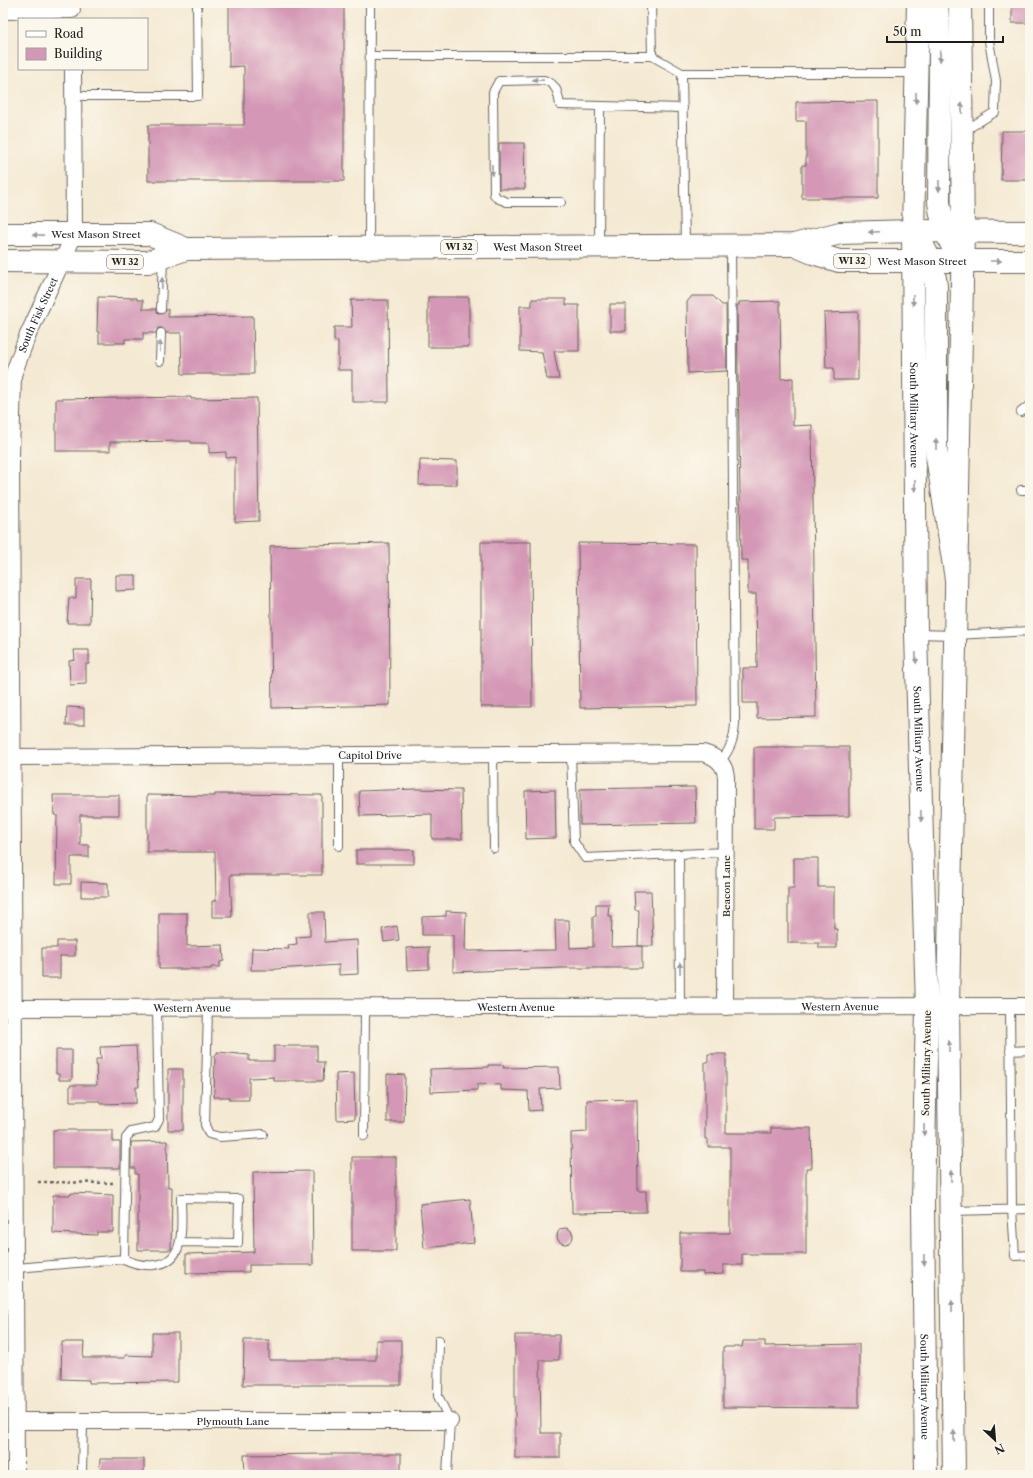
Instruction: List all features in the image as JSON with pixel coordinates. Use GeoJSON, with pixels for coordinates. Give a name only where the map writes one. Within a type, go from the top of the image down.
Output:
{"type":"FeatureCollection","features":[{"type":"Feature","properties":{"kind":"main road","name":"South Military Avenue"},"geometry":{"type":"LineString","coordinates":[[918,3],[913,231],[922,261],[916,634],[938,1007],[952,1211],[954,1475]]}},
{"type":"Feature","properties":{"kind":"main road"},"geometry":{"type":"LineString","coordinates":[[937,3],[940,54],[939,202],[941,222],[954,231]]}},
{"type":"Feature","properties":{"kind":"main road","name":"South Military Avenue"},"geometry":{"type":"LineString","coordinates":[[926,1475],[923,1204],[938,1007],[955,635],[962,261],[954,231],[962,133],[960,3]]}},
{"type":"Feature","properties":{"kind":"main road","name":"West Mason Street"},"geometry":{"type":"LineString","coordinates":[[3,261],[148,262],[186,249],[794,245],[840,233],[913,231],[1030,232]]}},
{"type":"Feature","properties":{"kind":"main road","name":"West Mason Street"},"geometry":{"type":"LineString","coordinates":[[3,234],[150,234],[186,249]]}},
{"type":"Feature","properties":{"kind":"main road","name":"West Mason Street"},"geometry":{"type":"LineString","coordinates":[[794,245],[812,253],[839,261],[1030,261]]}},
{"type":"Feature","properties":{"kind":"main road"},"geometry":{"type":"LineString","coordinates":[[922,261],[936,286],[936,450],[956,579]]}},
{"type":"Feature","properties":{"kind":"street"},"geometry":{"type":"LineString","coordinates":[[3,11],[72,11]]}},
{"type":"Feature","properties":{"kind":"street","name":"South Fisk Street"},"geometry":{"type":"LineString","coordinates":[[16,1475],[16,1268],[8,1008],[12,757],[7,457],[13,374],[27,337],[74,235],[72,70]]}},
{"type":"Feature","properties":{"kind":"street","name":"Capitol Drive"},"geometry":{"type":"LineString","coordinates":[[12,757],[702,753],[712,756],[722,764]]}},
{"type":"Feature","properties":{"kind":"street","name":"Beacon Lane"},"geometry":{"type":"LineString","coordinates":[[722,764],[726,777],[725,1007]]}},
{"type":"Feature","properties":{"kind":"street","name":"Western Avenue"},"geometry":{"type":"LineString","coordinates":[[8,1008],[157,1009],[1030,1006]]}},
{"type":"Feature","properties":{"kind":"street","name":"Plymouth Lane"},"geometry":{"type":"LineString","coordinates":[[16,1421],[450,1421]]}},
{"type":"Feature","properties":{"kind":"lane"},"geometry":{"type":"LineString","coordinates":[[73,96],[198,96],[197,3]]}},
{"type":"Feature","properties":{"kind":"lane"},"geometry":{"type":"LineString","coordinates":[[369,247],[370,3]]}},
{"type":"Feature","properties":{"kind":"lane"},"geometry":{"type":"LineString","coordinates":[[651,3],[652,56]]}},
{"type":"Feature","properties":{"kind":"lane"},"geometry":{"type":"LineString","coordinates":[[962,133],[995,112],[996,81],[989,42],[989,3]]}},
{"type":"Feature","properties":{"kind":"lane"},"geometry":{"type":"LineString","coordinates":[[370,56],[652,56],[682,73],[916,73]]}},
{"type":"Feature","properties":{"kind":"lane"},"geometry":{"type":"LineString","coordinates":[[682,73],[685,246]]}},
{"type":"Feature","properties":{"kind":"lane"},"geometry":{"type":"LineString","coordinates":[[560,202],[507,202],[497,198],[494,194],[492,189],[492,92],[499,81],[544,80],[555,86],[560,105],[683,108]]}},
{"type":"Feature","properties":{"kind":"lane"},"geometry":{"type":"LineString","coordinates":[[599,246],[600,106]]}},
{"type":"Feature","properties":{"kind":"lane"},"geometry":{"type":"LineString","coordinates":[[722,764],[735,737],[731,245]]}},
{"type":"Feature","properties":{"kind":"lane"},"geometry":{"type":"LineString","coordinates":[[161,309],[163,257]]}},
{"type":"Feature","properties":{"kind":"lane"},"geometry":{"type":"LineString","coordinates":[[160,361],[161,333]]}},
{"type":"Feature","properties":{"kind":"lane"},"geometry":{"type":"LineString","coordinates":[[1020,412],[1030,405]]}},
{"type":"Feature","properties":{"kind":"lane"},"geometry":{"type":"LineString","coordinates":[[1021,490],[1030,490]]}},
{"type":"Feature","properties":{"kind":"lane"},"geometry":{"type":"LineString","coordinates":[[916,634],[955,635],[1030,631]]}},
{"type":"Feature","properties":{"kind":"lane"},"geometry":{"type":"LineString","coordinates":[[571,753],[574,842],[585,858],[726,852]]}},
{"type":"Feature","properties":{"kind":"lane"},"geometry":{"type":"LineString","coordinates":[[493,754],[494,848]]}},
{"type":"Feature","properties":{"kind":"lane"},"geometry":{"type":"LineString","coordinates":[[338,755],[339,846]]}},
{"type":"Feature","properties":{"kind":"lane"},"geometry":{"type":"LineString","coordinates":[[679,854],[680,1007]]}},
{"type":"Feature","properties":{"kind":"lane"},"geometry":{"type":"LineString","coordinates":[[1010,1006],[1012,1209],[1015,1256],[1030,1255]]}},
{"type":"Feature","properties":{"kind":"lane"},"geometry":{"type":"LineString","coordinates":[[208,1008],[205,1125],[209,1134],[220,1137],[263,1134]]}},
{"type":"Feature","properties":{"kind":"lane"},"geometry":{"type":"LineString","coordinates":[[364,1136],[365,1008]]}},
{"type":"Feature","properties":{"kind":"lane"},"geometry":{"type":"LineString","coordinates":[[124,1259],[126,1138],[131,1132],[155,1127],[159,1119],[157,1009]]}},
{"type":"Feature","properties":{"kind":"lane"},"geometry":{"type":"LineString","coordinates":[[1010,1051],[1030,1050]]}},
{"type":"Feature","properties":{"kind":"lane"},"geometry":{"type":"LineString","coordinates":[[16,1268],[124,1259],[132,1263],[147,1266],[160,1265],[175,1257],[179,1250],[181,1198],[239,1199],[238,1243],[180,1242]]}},
{"type":"Feature","properties":{"kind":"lane"},"geometry":{"type":"LineString","coordinates":[[952,1211],[1030,1209]]}},
{"type":"Feature","properties":{"kind":"lane"},"geometry":{"type":"LineString","coordinates":[[439,1340],[438,1396],[450,1421],[447,1475]]}},
{"type":"Feature","properties":{"kind":"lane"},"geometry":{"type":"LineString","coordinates":[[82,1475],[83,1421]]}},
{"type":"Feature","properties":{"kind":"path"},"geometry":{"type":"LineString","coordinates":[[38,1182],[126,1183]]}},
{"type":"Feature","properties":{"kind":"building"},"geometry":{"type":"Polygon","coordinates":[[[229,3],[344,3],[344,181],[148,181],[148,125],[244,125],[244,66],[229,67],[229,3]]]}},
{"type":"Feature","properties":{"kind":"building"},"geometry":{"type":"Polygon","coordinates":[[[1012,3],[1030,3],[1030,23],[1012,23],[1012,3]]]}},
{"type":"Feature","properties":{"kind":"building"},"geometry":{"type":"Polygon","coordinates":[[[878,101],[878,198],[802,198],[802,165],[806,165],[806,121],[796,121],[796,102],[878,101]]]}},
{"type":"Feature","properties":{"kind":"building"},"geometry":{"type":"Polygon","coordinates":[[[1002,131],[1030,131],[1030,180],[1001,180],[1002,131]]]}},
{"type":"Feature","properties":{"kind":"building"},"geometry":{"type":"Polygon","coordinates":[[[499,143],[524,143],[525,189],[499,189],[499,143]]]}},
{"type":"Feature","properties":{"kind":"building"},"geometry":{"type":"Polygon","coordinates":[[[692,296],[713,296],[722,305],[726,305],[727,371],[688,373],[687,302],[692,296]]]}},
{"type":"Feature","properties":{"kind":"building"},"geometry":{"type":"Polygon","coordinates":[[[98,297],[137,298],[137,300],[143,300],[143,309],[156,309],[158,313],[161,314],[168,309],[168,317],[253,316],[254,374],[182,374],[181,333],[166,333],[162,328],[158,328],[156,333],[143,333],[143,339],[125,339],[125,343],[99,343],[99,332],[97,332],[98,297]]]}},
{"type":"Feature","properties":{"kind":"building"},"geometry":{"type":"Polygon","coordinates":[[[428,297],[469,297],[469,347],[428,347],[428,297]]]}},
{"type":"Feature","properties":{"kind":"building"},"geometry":{"type":"Polygon","coordinates":[[[532,299],[566,299],[566,305],[579,305],[579,351],[554,351],[559,379],[547,379],[542,352],[520,351],[520,306],[532,306],[532,299]]]}},
{"type":"Feature","properties":{"kind":"building"},"geometry":{"type":"Polygon","coordinates":[[[351,300],[388,300],[389,402],[352,402],[352,370],[338,370],[338,341],[334,341],[334,327],[352,327],[351,300]]]}},
{"type":"Feature","properties":{"kind":"building"},"geometry":{"type":"Polygon","coordinates":[[[780,301],[781,379],[793,378],[793,426],[812,425],[816,717],[757,718],[757,703],[743,703],[743,668],[757,668],[756,594],[748,594],[748,560],[741,560],[737,305],[739,305],[739,302],[780,301]]]}},
{"type":"Feature","properties":{"kind":"building"},"geometry":{"type":"Polygon","coordinates":[[[610,304],[626,304],[626,331],[610,331],[610,304]]]}},
{"type":"Feature","properties":{"kind":"building"},"geometry":{"type":"Polygon","coordinates":[[[858,312],[858,380],[834,380],[834,368],[826,368],[824,313],[858,312]]]}},
{"type":"Feature","properties":{"kind":"building"},"geometry":{"type":"Polygon","coordinates":[[[191,397],[191,399],[257,398],[259,521],[235,522],[235,457],[226,458],[226,452],[209,453],[209,443],[191,443],[191,441],[110,442],[110,451],[56,451],[56,399],[191,397]]]}},
{"type":"Feature","properties":{"kind":"building"},"geometry":{"type":"Polygon","coordinates":[[[420,460],[457,461],[457,485],[419,485],[420,460]]]}},
{"type":"Feature","properties":{"kind":"building"},"geometry":{"type":"Polygon","coordinates":[[[481,542],[531,542],[532,707],[481,707],[481,542]]]}},
{"type":"Feature","properties":{"kind":"building"},"geometry":{"type":"Polygon","coordinates":[[[389,543],[390,705],[272,708],[270,546],[389,543]]]}},
{"type":"Feature","properties":{"kind":"building"},"geometry":{"type":"Polygon","coordinates":[[[578,543],[696,544],[697,706],[580,708],[578,543]]]}},
{"type":"Feature","properties":{"kind":"building"},"geometry":{"type":"Polygon","coordinates":[[[116,575],[136,575],[136,590],[116,591],[116,575]]]}},
{"type":"Feature","properties":{"kind":"building"},"geometry":{"type":"Polygon","coordinates":[[[76,579],[91,579],[90,623],[67,623],[69,598],[76,598],[76,579]]]}},
{"type":"Feature","properties":{"kind":"building"},"geometry":{"type":"Polygon","coordinates":[[[74,650],[89,650],[89,664],[86,664],[86,684],[70,685],[69,661],[75,660],[74,650]]]}},
{"type":"Feature","properties":{"kind":"building"},"geometry":{"type":"Polygon","coordinates":[[[67,707],[84,708],[84,725],[66,725],[67,707]]]}},
{"type":"Feature","properties":{"kind":"building"},"geometry":{"type":"Polygon","coordinates":[[[754,747],[849,747],[849,816],[774,817],[774,829],[754,829],[754,747]]]}},
{"type":"Feature","properties":{"kind":"building"},"geometry":{"type":"Polygon","coordinates":[[[695,787],[696,823],[580,825],[580,789],[695,787]]]}},
{"type":"Feature","properties":{"kind":"building"},"geometry":{"type":"Polygon","coordinates":[[[416,789],[461,790],[462,839],[432,839],[432,814],[360,816],[359,791],[416,789]]]}},
{"type":"Feature","properties":{"kind":"building"},"geometry":{"type":"Polygon","coordinates":[[[555,790],[556,838],[526,839],[525,791],[555,790]]]}},
{"type":"Feature","properties":{"kind":"building"},"geometry":{"type":"Polygon","coordinates":[[[215,794],[322,795],[322,875],[230,875],[232,917],[212,917],[212,901],[216,901],[215,852],[147,852],[147,795],[215,796],[215,794]]]}},
{"type":"Feature","properties":{"kind":"building"},"geometry":{"type":"Polygon","coordinates":[[[53,795],[119,795],[119,815],[80,815],[80,845],[89,845],[89,857],[71,857],[71,884],[56,884],[57,815],[54,815],[53,795]]]}},
{"type":"Feature","properties":{"kind":"building"},"geometry":{"type":"Polygon","coordinates":[[[356,850],[414,850],[414,864],[356,864],[356,850]]]}},
{"type":"Feature","properties":{"kind":"building"},"geometry":{"type":"Polygon","coordinates":[[[794,858],[818,858],[818,887],[834,887],[834,929],[837,929],[837,948],[819,948],[819,943],[788,943],[788,888],[794,888],[794,858]]]}},
{"type":"Feature","properties":{"kind":"building"},"geometry":{"type":"Polygon","coordinates":[[[81,882],[108,883],[108,897],[81,897],[81,882]]]}},
{"type":"Feature","properties":{"kind":"building"},"geometry":{"type":"Polygon","coordinates":[[[634,891],[651,891],[653,946],[638,946],[639,910],[635,910],[634,891]]]}},
{"type":"Feature","properties":{"kind":"building"},"geometry":{"type":"Polygon","coordinates":[[[596,904],[609,904],[608,916],[612,916],[611,947],[642,946],[642,968],[562,968],[453,972],[453,935],[422,935],[422,917],[446,916],[446,911],[466,912],[465,951],[556,950],[555,920],[569,920],[570,948],[593,947],[593,916],[596,916],[596,904]]]}},
{"type":"Feature","properties":{"kind":"building"},"geometry":{"type":"Polygon","coordinates":[[[310,912],[324,912],[325,942],[357,940],[358,974],[339,975],[339,965],[275,970],[251,970],[252,948],[289,949],[288,945],[297,944],[296,937],[310,936],[310,912]]]}},
{"type":"Feature","properties":{"kind":"building"},"geometry":{"type":"Polygon","coordinates":[[[159,913],[187,913],[187,946],[223,945],[224,961],[220,962],[220,967],[211,967],[211,969],[159,969],[159,913]]]}},
{"type":"Feature","properties":{"kind":"building"},"geometry":{"type":"Polygon","coordinates":[[[397,926],[399,940],[384,942],[382,929],[397,926]]]}},
{"type":"Feature","properties":{"kind":"building"},"geometry":{"type":"Polygon","coordinates":[[[57,941],[75,941],[75,956],[60,956],[60,978],[42,978],[42,948],[57,948],[57,941]]]}},
{"type":"Feature","properties":{"kind":"building"},"geometry":{"type":"Polygon","coordinates":[[[429,947],[429,969],[407,970],[406,948],[429,947]]]}},
{"type":"Feature","properties":{"kind":"building"},"geometry":{"type":"Polygon","coordinates":[[[136,1046],[139,1087],[136,1087],[136,1103],[100,1104],[100,1101],[70,1101],[70,1085],[97,1085],[96,1059],[101,1059],[100,1047],[136,1046]]]}},
{"type":"Feature","properties":{"kind":"building"},"geometry":{"type":"Polygon","coordinates":[[[274,1046],[317,1046],[317,1062],[324,1062],[323,1081],[274,1081],[274,1077],[249,1078],[249,1100],[229,1100],[229,1097],[214,1097],[215,1055],[217,1055],[217,1052],[249,1055],[249,1061],[274,1061],[274,1046]]]}},
{"type":"Feature","properties":{"kind":"building"},"geometry":{"type":"Polygon","coordinates":[[[56,1050],[72,1050],[72,1080],[59,1080],[59,1074],[56,1074],[56,1050]]]}},
{"type":"Feature","properties":{"kind":"building"},"geometry":{"type":"Polygon","coordinates":[[[708,1054],[726,1054],[726,1133],[771,1133],[771,1128],[811,1128],[812,1168],[806,1168],[806,1254],[742,1254],[742,1265],[723,1265],[723,1274],[703,1275],[703,1272],[680,1272],[680,1233],[730,1233],[730,1147],[708,1147],[708,1139],[705,1139],[705,1062],[708,1062],[708,1054]]]}},
{"type":"Feature","properties":{"kind":"building"},"geometry":{"type":"Polygon","coordinates":[[[488,1065],[504,1065],[503,1068],[559,1067],[560,1088],[540,1089],[541,1110],[529,1111],[528,1091],[501,1090],[501,1085],[477,1084],[477,1090],[431,1092],[430,1069],[488,1067],[488,1065]]]}},
{"type":"Feature","properties":{"kind":"building"},"geometry":{"type":"Polygon","coordinates":[[[168,1069],[183,1069],[183,1130],[168,1130],[168,1069]]]}},
{"type":"Feature","properties":{"kind":"building"},"geometry":{"type":"Polygon","coordinates":[[[354,1073],[355,1119],[337,1120],[336,1074],[354,1073]]]}},
{"type":"Feature","properties":{"kind":"building"},"geometry":{"type":"Polygon","coordinates":[[[387,1074],[405,1075],[404,1122],[387,1122],[387,1074]]]}},
{"type":"Feature","properties":{"kind":"building"},"geometry":{"type":"Polygon","coordinates":[[[637,1099],[638,1191],[646,1191],[646,1212],[572,1213],[571,1133],[587,1132],[587,1100],[637,1099]]]}},
{"type":"Feature","properties":{"kind":"building"},"geometry":{"type":"Polygon","coordinates":[[[53,1130],[113,1130],[113,1142],[120,1142],[120,1168],[53,1168],[53,1130]]]}},
{"type":"Feature","properties":{"kind":"building"},"geometry":{"type":"Polygon","coordinates":[[[167,1141],[168,1187],[172,1187],[171,1249],[138,1250],[138,1174],[135,1174],[135,1168],[131,1168],[131,1142],[167,1141]]]}},
{"type":"Feature","properties":{"kind":"building"},"geometry":{"type":"Polygon","coordinates":[[[352,1157],[396,1157],[396,1251],[352,1251],[352,1157]]]}},
{"type":"Feature","properties":{"kind":"building"},"geometry":{"type":"Polygon","coordinates":[[[312,1171],[313,1265],[249,1265],[249,1272],[186,1273],[186,1254],[254,1252],[253,1172],[312,1171]]]}},
{"type":"Feature","properties":{"kind":"building"},"geometry":{"type":"Polygon","coordinates":[[[71,1193],[113,1195],[113,1232],[97,1232],[97,1235],[53,1233],[53,1195],[71,1195],[71,1193]]]}},
{"type":"Feature","properties":{"kind":"building"},"geometry":{"type":"Polygon","coordinates":[[[470,1199],[474,1243],[424,1248],[420,1204],[470,1199]]]}},
{"type":"Feature","properties":{"kind":"building"},"geometry":{"type":"Polygon","coordinates":[[[565,1228],[571,1230],[573,1236],[571,1242],[565,1244],[559,1242],[557,1236],[559,1230],[565,1228]]]}},
{"type":"Feature","properties":{"kind":"building"},"geometry":{"type":"Polygon","coordinates":[[[152,1333],[178,1333],[178,1382],[89,1383],[89,1380],[61,1379],[62,1342],[84,1342],[83,1358],[125,1358],[125,1355],[152,1356],[152,1333]]]}},
{"type":"Feature","properties":{"kind":"building"},"geometry":{"type":"Polygon","coordinates":[[[515,1335],[559,1335],[559,1360],[540,1360],[541,1433],[560,1433],[560,1458],[515,1458],[515,1335]]]}},
{"type":"Feature","properties":{"kind":"building"},"geometry":{"type":"Polygon","coordinates":[[[244,1340],[269,1340],[269,1360],[376,1360],[376,1340],[401,1340],[401,1385],[243,1385],[244,1340]]]}},
{"type":"Feature","properties":{"kind":"building"},"geometry":{"type":"Polygon","coordinates":[[[743,1341],[765,1341],[765,1346],[859,1344],[859,1408],[723,1407],[723,1347],[742,1347],[743,1341]]]}},
{"type":"Feature","properties":{"kind":"building"},"geometry":{"type":"Polygon","coordinates":[[[401,1454],[401,1475],[245,1475],[244,1455],[401,1454]]]}},
{"type":"Feature","properties":{"kind":"building"},"geometry":{"type":"Polygon","coordinates":[[[100,1459],[144,1459],[144,1475],[99,1475],[100,1459]]]}}]}
